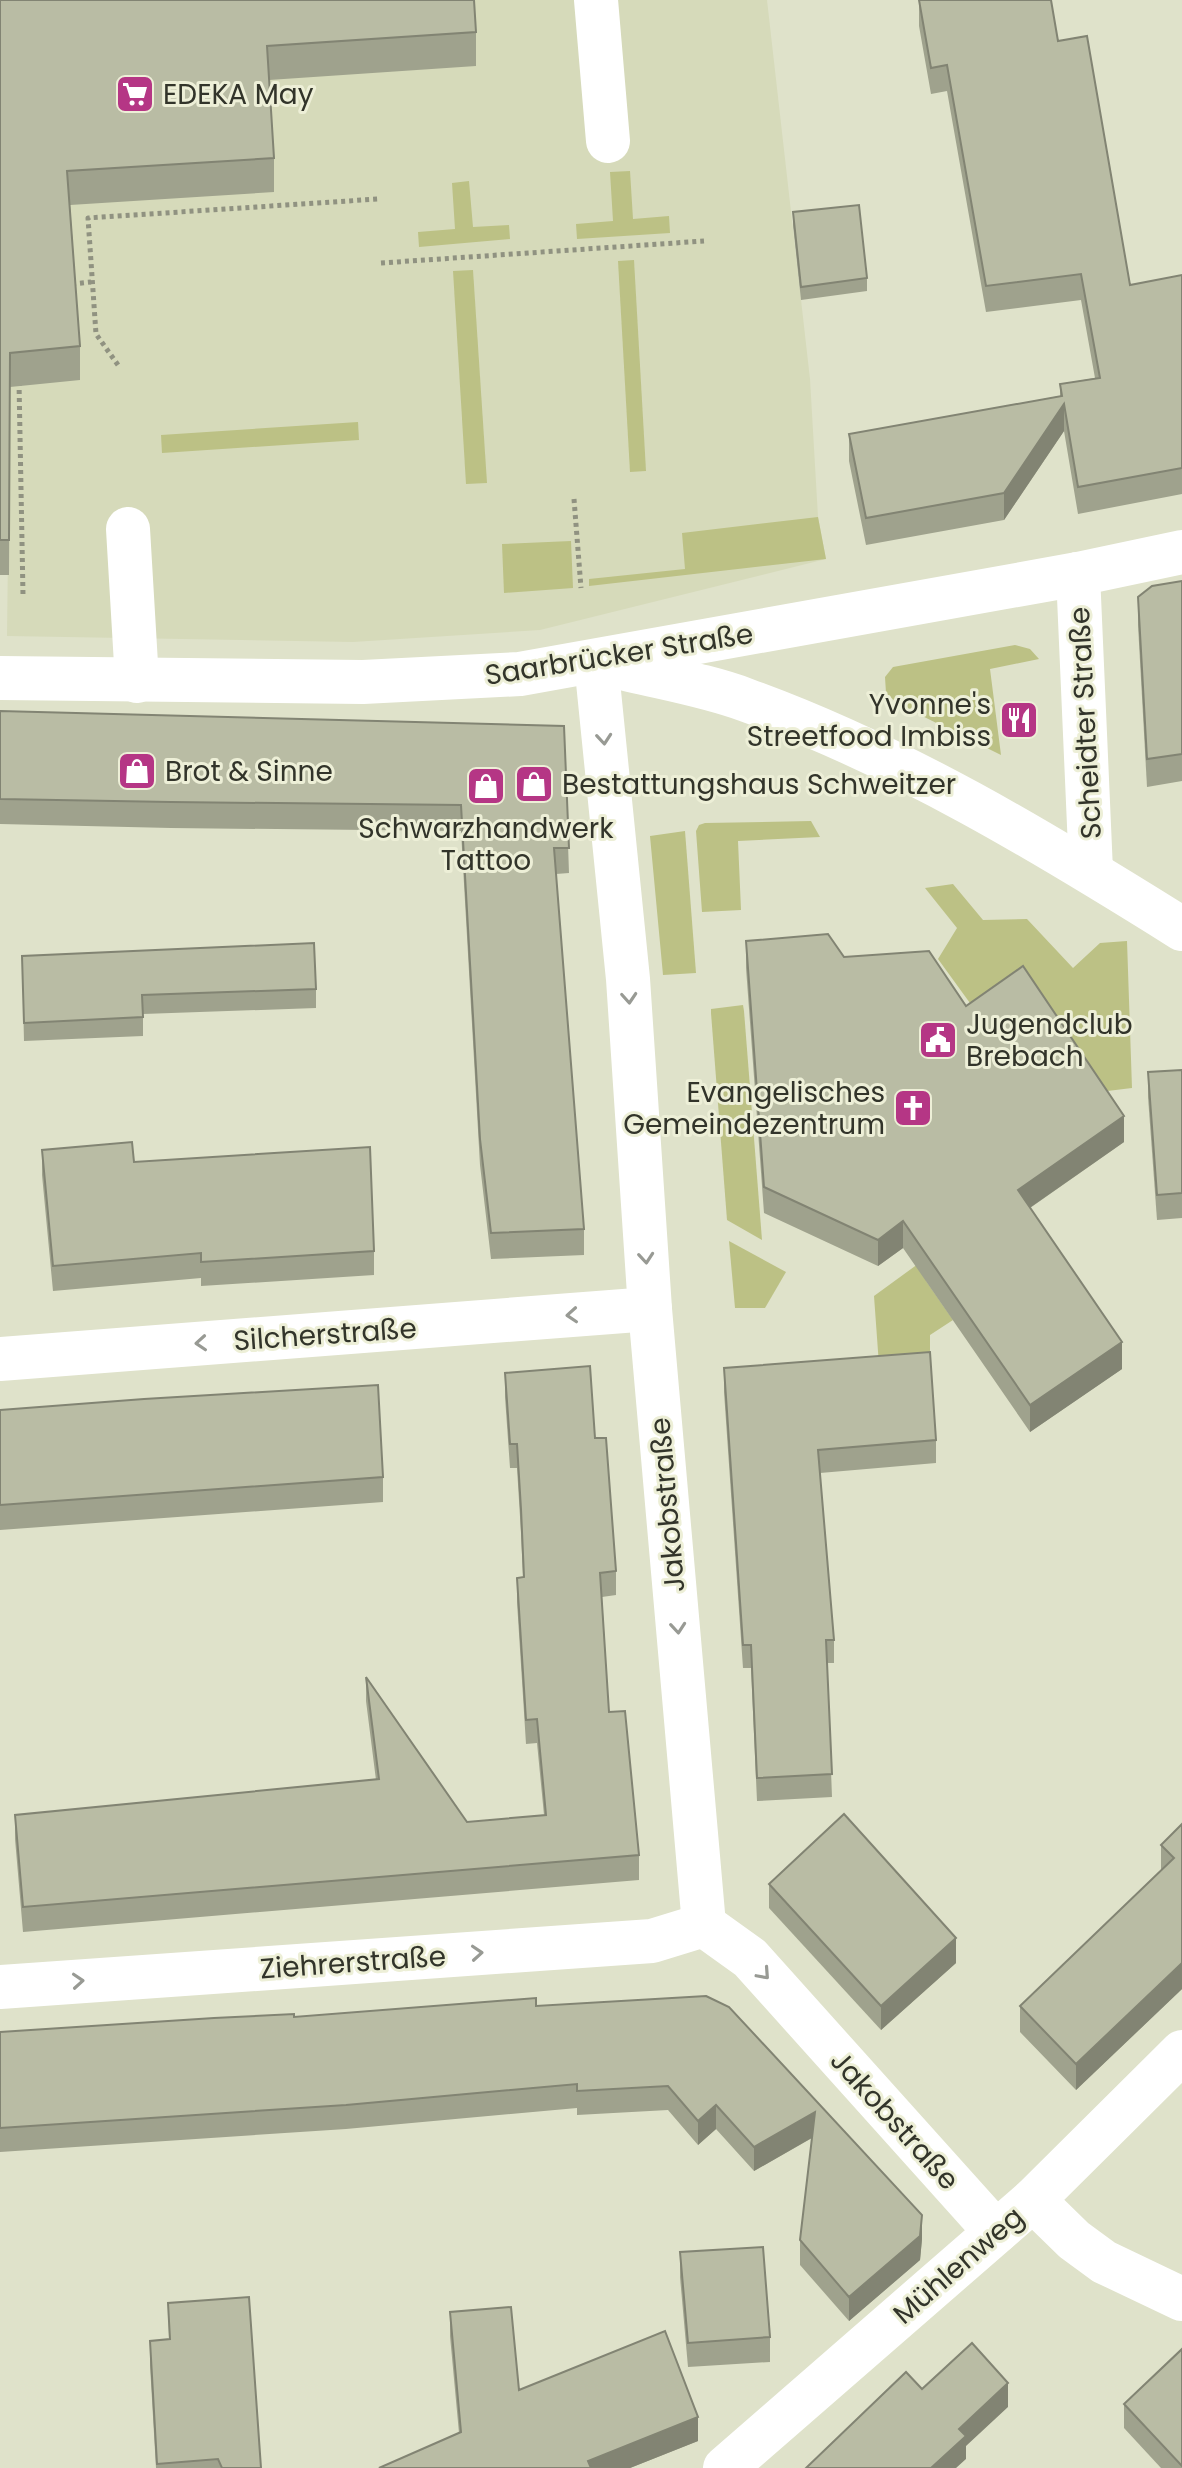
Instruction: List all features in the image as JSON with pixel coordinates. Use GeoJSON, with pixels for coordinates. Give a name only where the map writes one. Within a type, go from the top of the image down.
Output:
{"type":"FeatureCollection","features":[{"type":"Feature","properties":{"kind":"street"},"geometry":{"type":"LineString","coordinates":[[596,0],[608,141]]}},
{"type":"Feature","properties":{"kind":"street"},"geometry":{"type":"LineString","coordinates":[[128,529],[137,681]]}},
{"type":"Feature","properties":{"kind":"street","name":"Saarbrücker Straße"},"geometry":{"type":"LineString","coordinates":[[0,678],[363,682],[489,677],[596,662],[1078,574],[1182,552]]}},
{"type":"Feature","properties":{"kind":"street","name":"Scheidter Straße"},"geometry":{"type":"LineString","coordinates":[[1078,574],[1091,871]]}},
{"type":"Feature","properties":{"kind":"street","name":"Scheidter Straße"},"geometry":{"type":"LineString","coordinates":[[596,662],[743,699],[830,734],[925,778],[1091,871],[1182,929]]}},
{"type":"Feature","properties":{"kind":"street","name":"Jakobstraße"},"geometry":{"type":"LineString","coordinates":[[596,662],[628,979],[650,1309],[704,1925],[750,1958],[996,2232]]}},
{"type":"Feature","properties":{"kind":"street","name":"Silcherstraße"},"geometry":{"type":"LineString","coordinates":[[0,1359],[650,1309]]}},
{"type":"Feature","properties":{"kind":"street","name":"Ziehrerstraße"},"geometry":{"type":"LineString","coordinates":[[0,1987],[652,1941],[704,1925]]}},
{"type":"Feature","properties":{"kind":"street","name":"Mühlenweg"},"geometry":{"type":"LineString","coordinates":[[725,2468],[1033,2200],[1182,2052]]}},
{"type":"Feature","properties":{"kind":"street"},"geometry":{"type":"LineString","coordinates":[[1033,2200],[1074,2240],[1104,2262],[1182,2299]]}},
{"type":"Feature","properties":{"kind":"path"},"geometry":{"type":"LineString","coordinates":[[118,365],[96,334],[88,218],[378,199]]}},
{"type":"Feature","properties":{"kind":"path"},"geometry":{"type":"LineString","coordinates":[[381,263],[704,241]]}},
{"type":"Feature","properties":{"kind":"path"},"geometry":{"type":"LineString","coordinates":[[61,284],[91,282]]}},
{"type":"Feature","properties":{"kind":"path"},"geometry":{"type":"LineString","coordinates":[[19,380],[23,595]]}},
{"type":"Feature","properties":{"kind":"path"},"geometry":{"type":"LineString","coordinates":[[574,499],[581,588]]}},
{"type":"Feature","properties":{"kind":"shaded area"},"geometry":{"type":"Polygon","coordinates":[[[0,0],[767,0],[810,379],[818,517],[826,559],[540,630],[353,642],[7,636],[9,470],[0,0]]]}},
{"type":"Feature","properties":{"kind":"green space"},"geometry":{"type":"Polygon","coordinates":[[[630,171],[633,219],[669,216],[670,233],[577,239],[576,224],[613,221],[610,172],[630,171]]]}},
{"type":"Feature","properties":{"kind":"green space"},"geometry":{"type":"Polygon","coordinates":[[[469,181],[473,227],[509,225],[510,239],[419,247],[418,232],[455,229],[452,183],[469,181]]]}},
{"type":"Feature","properties":{"kind":"green space"},"geometry":{"type":"Polygon","coordinates":[[[634,260],[646,471],[630,472],[618,261],[634,260]]]}},
{"type":"Feature","properties":{"kind":"green space"},"geometry":{"type":"Polygon","coordinates":[[[473,270],[487,483],[466,484],[453,271],[473,270]]]}},
{"type":"Feature","properties":{"kind":"green space"},"geometry":{"type":"Polygon","coordinates":[[[358,422],[359,440],[162,453],[161,435],[358,422]]]}},
{"type":"Feature","properties":{"kind":"green space"},"geometry":{"type":"Polygon","coordinates":[[[818,517],[826,559],[589,586],[589,579],[685,569],[682,533],[818,517]]]}},
{"type":"Feature","properties":{"kind":"green space"},"geometry":{"type":"Polygon","coordinates":[[[571,541],[573,588],[504,593],[502,544],[571,541]]]}},
{"type":"Feature","properties":{"kind":"green space"},"geometry":{"type":"Polygon","coordinates":[[[1015,645],[1030,649],[1039,659],[990,669],[1001,755],[898,704],[886,693],[885,677],[893,667],[1015,645]]]}},
{"type":"Feature","properties":{"kind":"green space"},"geometry":{"type":"Polygon","coordinates":[[[811,821],[820,837],[738,841],[741,910],[702,912],[696,831],[699,825],[811,821]]]}},
{"type":"Feature","properties":{"kind":"green space"},"geometry":{"type":"Polygon","coordinates":[[[685,831],[696,973],[663,975],[650,836],[685,831]]]}},
{"type":"Feature","properties":{"kind":"green space"},"geometry":{"type":"Polygon","coordinates":[[[953,884],[983,920],[1027,919],[1073,968],[1100,943],[1127,941],[1132,1088],[1091,1093],[983,1021],[938,959],[957,928],[925,888],[953,884]]]}},
{"type":"Feature","properties":{"kind":"green space"},"geometry":{"type":"Polygon","coordinates":[[[743,1005],[762,1240],[727,1220],[711,1009],[743,1005]]]}},
{"type":"Feature","properties":{"kind":"green space"},"geometry":{"type":"Polygon","coordinates":[[[729,1241],[786,1272],[765,1308],[735,1308],[729,1241]]]}},
{"type":"Feature","properties":{"kind":"green space"},"geometry":{"type":"Polygon","coordinates":[[[944,1245],[926,1281],[953,1320],[930,1335],[930,1375],[880,1379],[874,1296],[944,1245]]]}},
{"type":"Feature","properties":{"kind":"building","name":"EDEKA May"},"geometry":{"type":"Polygon","coordinates":[[[0,0],[474,0],[476,32],[267,46],[274,158],[67,171],[80,346],[10,353],[9,540],[0,540],[0,0]]]}},
{"type":"Feature","properties":{"kind":"building"},"geometry":{"type":"Polygon","coordinates":[[[919,0],[1051,0],[1058,41],[1087,36],[1130,285],[1182,275],[1182,468],[1078,487],[1064,404],[1004,493],[866,518],[849,434],[1062,396],[1060,384],[1100,378],[1081,274],[986,286],[947,65],[931,68],[919,0]]]}},
{"type":"Feature","properties":{"kind":"building"},"geometry":{"type":"Polygon","coordinates":[[[859,205],[867,278],[801,287],[793,212],[859,205]]]}},
{"type":"Feature","properties":{"kind":"building"},"geometry":{"type":"Polygon","coordinates":[[[1182,581],[1182,754],[1147,759],[1138,597],[1152,586],[1182,581]]]}},
{"type":"Feature","properties":{"kind":"building"},"geometry":{"type":"Polygon","coordinates":[[[0,711],[564,726],[569,848],[554,848],[584,1229],[491,1233],[480,1139],[461,805],[0,799],[0,711]]]}},
{"type":"Feature","properties":{"kind":"building","name":"Evangelisches Gemeindezentrum"},"geometry":{"type":"Polygon","coordinates":[[[828,934],[844,957],[929,951],[966,1006],[1023,966],[1124,1116],[1018,1190],[1122,1342],[1030,1405],[903,1221],[878,1240],[764,1187],[746,941],[828,934]]]}},
{"type":"Feature","properties":{"kind":"building"},"geometry":{"type":"Polygon","coordinates":[[[314,943],[316,989],[142,995],[143,1017],[24,1023],[22,956],[314,943]]]}},
{"type":"Feature","properties":{"kind":"building"},"geometry":{"type":"Polygon","coordinates":[[[1182,1070],[1182,1193],[1157,1195],[1148,1072],[1182,1070]]]}},
{"type":"Feature","properties":{"kind":"building"},"geometry":{"type":"Polygon","coordinates":[[[132,1142],[134,1162],[370,1147],[374,1251],[201,1262],[201,1253],[53,1266],[42,1150],[132,1142]]]}},
{"type":"Feature","properties":{"kind":"building"},"geometry":{"type":"Polygon","coordinates":[[[930,1352],[936,1440],[818,1450],[834,1640],[826,1640],[832,1774],[757,1778],[751,1645],[743,1645],[724,1368],[930,1352]]]}},
{"type":"Feature","properties":{"kind":"building"},"geometry":{"type":"Polygon","coordinates":[[[590,1366],[595,1438],[606,1438],[616,1571],[600,1573],[609,1712],[625,1711],[639,1855],[23,1907],[15,1815],[379,1779],[366,1677],[467,1822],[546,1815],[537,1719],[526,1720],[517,1578],[524,1577],[521,1509],[517,1444],[510,1444],[505,1373],[590,1366]]]}},
{"type":"Feature","properties":{"kind":"building"},"geometry":{"type":"Polygon","coordinates":[[[378,1385],[383,1477],[0,1505],[0,1410],[378,1385]]]}},
{"type":"Feature","properties":{"kind":"building"},"geometry":{"type":"Polygon","coordinates":[[[844,1814],[956,1938],[881,2006],[769,1884],[844,1814]]]}},
{"type":"Feature","properties":{"kind":"building"},"geometry":{"type":"Polygon","coordinates":[[[1182,1824],[1182,1963],[1076,2064],[1020,2006],[1174,1858],[1161,1845],[1182,1824]]]}},
{"type":"Feature","properties":{"kind":"building"},"geometry":{"type":"Polygon","coordinates":[[[706,1996],[729,2007],[922,2215],[920,2236],[849,2297],[800,2240],[815,2112],[754,2147],[716,2105],[698,2121],[668,2086],[577,2091],[577,2084],[346,2105],[0,2128],[0,2032],[214,2018],[294,2014],[294,2017],[536,1998],[536,2006],[706,1996]]]}},
{"type":"Feature","properties":{"kind":"building"},"geometry":{"type":"Polygon","coordinates":[[[763,2247],[770,2337],[688,2343],[680,2252],[763,2247]]]}},
{"type":"Feature","properties":{"kind":"building"},"geometry":{"type":"Polygon","coordinates":[[[249,2297],[261,2468],[222,2468],[218,2459],[157,2464],[150,2341],[170,2339],[168,2303],[249,2297]]]}},
{"type":"Feature","properties":{"kind":"building"},"geometry":{"type":"Polygon","coordinates":[[[511,2307],[519,2390],[665,2331],[698,2417],[588,2461],[591,2468],[379,2468],[461,2432],[450,2312],[511,2307]]]}},
{"type":"Feature","properties":{"kind":"building"},"geometry":{"type":"Polygon","coordinates":[[[972,2343],[1008,2383],[959,2429],[966,2436],[931,2468],[806,2468],[906,2372],[922,2389],[972,2343]]]}},
{"type":"Feature","properties":{"kind":"building"},"geometry":{"type":"Polygon","coordinates":[[[1182,2349],[1182,2466],[1124,2404],[1182,2349]]]}},
{"type":"Feature","properties":{"kind":"place","name":"EDEKA May"},"geometry":{"type":"Point","coordinates":[135,94]}},
{"type":"Feature","properties":{"kind":"place","name":"Yvonne's Streetfood Imbiss"},"geometry":{"type":"Point","coordinates":[1019,720]}},
{"type":"Feature","properties":{"kind":"place","name":"Brot & Sinne"},"geometry":{"type":"Point","coordinates":[137,771]}},
{"type":"Feature","properties":{"kind":"place","name":"Bestattungshaus Schweitzer"},"geometry":{"type":"Point","coordinates":[534,784]}},
{"type":"Feature","properties":{"kind":"place","name":"Schwarzhandwerk Tattoo"},"geometry":{"type":"Point","coordinates":[486,786]}},
{"type":"Feature","properties":{"kind":"place","name":"Jugendclub Brebach"},"geometry":{"type":"Point","coordinates":[938,1040]}},
{"type":"Feature","properties":{"kind":"place","name":"Evangelisches Gemeindezentrum"},"geometry":{"type":"Point","coordinates":[913,1108]}}]}
